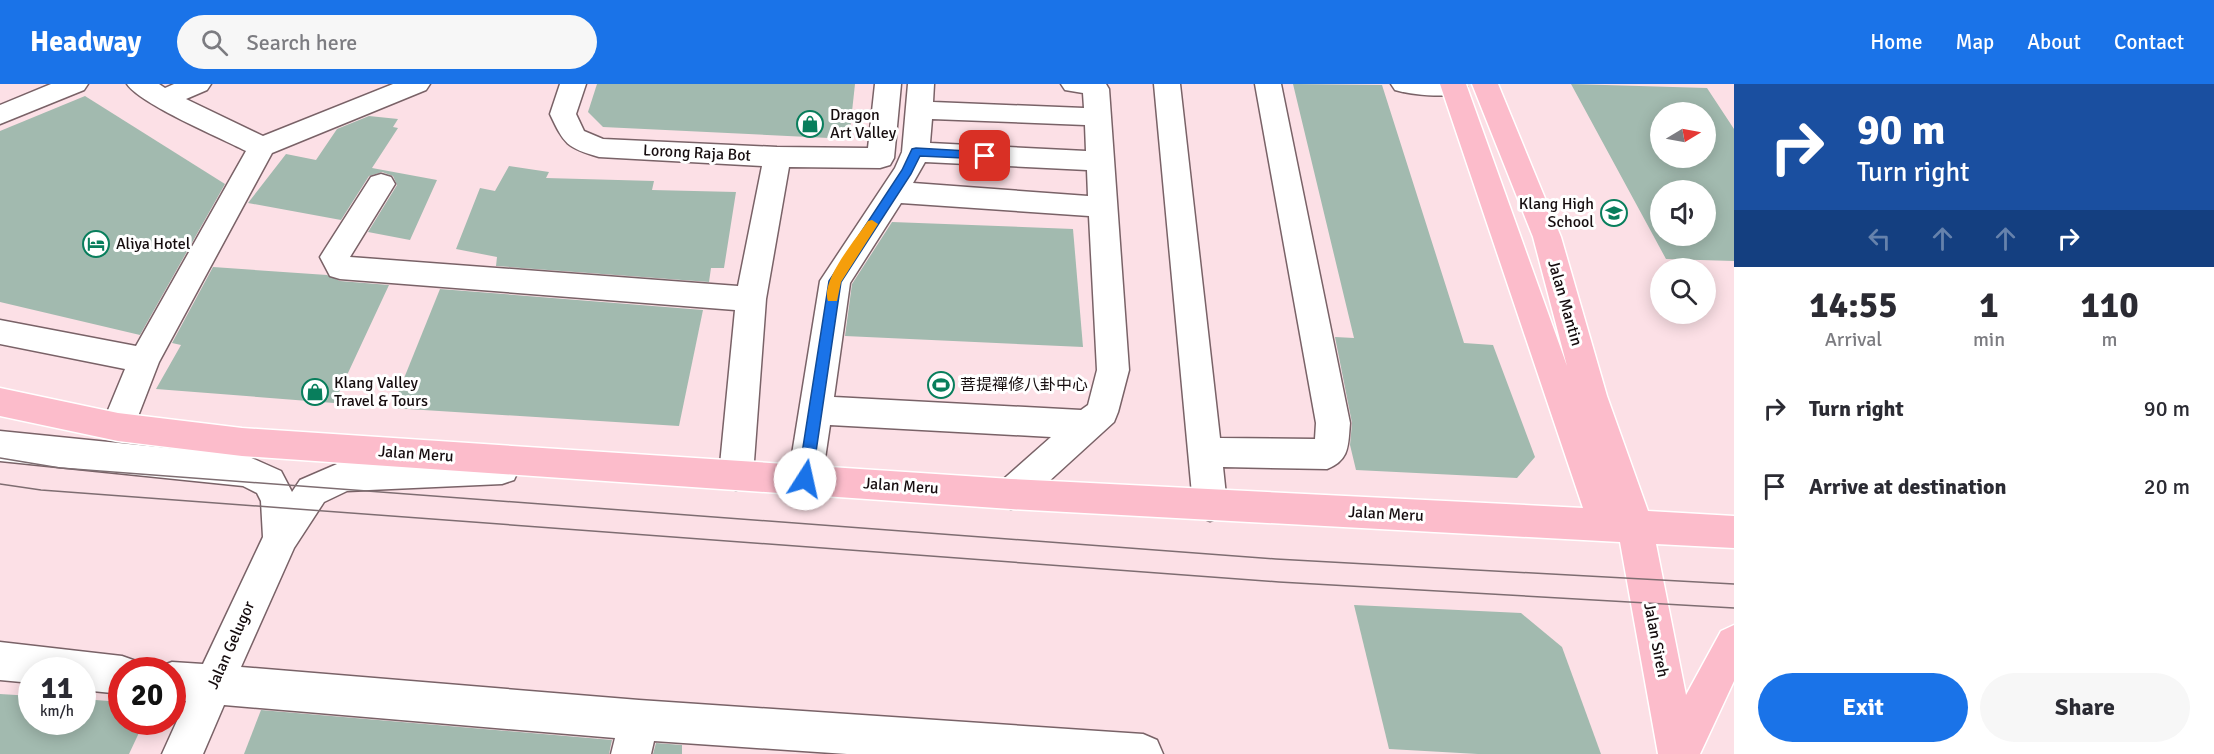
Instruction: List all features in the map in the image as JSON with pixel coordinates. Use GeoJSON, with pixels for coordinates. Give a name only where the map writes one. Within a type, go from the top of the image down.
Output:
{"type":"FeatureCollection","features":[{"type":"Feature","properties":{"kind":"highway","name":"Jalan Mantin"},"geometry":{"type":"LineString","coordinates":[[1485,84],[1547,237],[1591,396],[1620,526]]}},
{"type":"Feature","properties":{"kind":"highway"},"geometry":{"type":"LineString","coordinates":[[1454,86],[1620,526]]}},
{"type":"Feature","properties":{"kind":"highway","name":"Jalan Meru"},"geometry":{"type":"LineString","coordinates":[[0,402],[118,427],[242,442],[1011,494],[1734,532]]}},
{"type":"Feature","properties":{"kind":"highway","name":"Jalan Sireh"},"geometry":{"type":"LineString","coordinates":[[1620,526],[1678,754]]}},
{"type":"Feature","properties":{"kind":"highway"},"geometry":{"type":"LineString","coordinates":[[1678,754],[1697,719],[1713,678],[1734,644]]}},
{"type":"Feature","properties":{"kind":"street"},"geometry":{"type":"LineString","coordinates":[[0,115],[75,84]]}},
{"type":"Feature","properties":{"kind":"street"},"geometry":{"type":"LineString","coordinates":[[140,84],[163,98],[262,147]]}},
{"type":"Feature","properties":{"kind":"street"},"geometry":{"type":"LineString","coordinates":[[163,98],[198,84]]}},
{"type":"Feature","properties":{"kind":"street"},"geometry":{"type":"LineString","coordinates":[[118,427],[144,360],[262,147],[417,84]]}},
{"type":"Feature","properties":{"kind":"street","name":"Lorong Raja Bot"},"geometry":{"type":"LineString","coordinates":[[573,84],[563,114],[574,137],[598,148],[777,157],[880,158],[888,84]]}},
{"type":"Feature","properties":{"kind":"street"},"geometry":{"type":"LineString","coordinates":[[1011,494],[1102,412],[1113,370],[1096,89],[1087,84],[1074,84]]}},
{"type":"Feature","properties":{"kind":"street"},"geometry":{"type":"LineString","coordinates":[[1167,84],[1210,505]]}},
{"type":"Feature","properties":{"kind":"street"},"geometry":{"type":"LineString","coordinates":[[1205,452],[1327,454],[1331,448],[1333,423],[1268,84]]}},
{"type":"Feature","properties":{"kind":"street"},"geometry":{"type":"LineString","coordinates":[[1404,84],[1454,86]]}},
{"type":"Feature","properties":{"kind":"street"},"geometry":{"type":"LineString","coordinates":[[805,479],[835,281],[907,171],[916,152],[920,97],[1099,117]]}},
{"type":"Feature","properties":{"kind":"street"},"geometry":{"type":"LineString","coordinates":[[916,152],[1101,161]]}},
{"type":"Feature","properties":{"kind":"street"},"geometry":{"type":"LineString","coordinates":[[736,475],[751,299],[777,157]]}},
{"type":"Feature","properties":{"kind":"street"},"geometry":{"type":"LineString","coordinates":[[381,184],[335,257],[340,268],[751,299]]}},
{"type":"Feature","properties":{"kind":"street"},"geometry":{"type":"LineString","coordinates":[[893,192],[1103,207]]}},
{"type":"Feature","properties":{"kind":"street"},"geometry":{"type":"LineString","coordinates":[[0,332],[144,360]]}},
{"type":"Feature","properties":{"kind":"street"},"geometry":{"type":"LineString","coordinates":[[817,410],[1090,425]]}},
{"type":"Feature","properties":{"kind":"street"},"geometry":{"type":"LineString","coordinates":[[0,446],[247,471],[269,482],[278,500],[281,537]]}},
{"type":"Feature","properties":{"kind":"street","name":"Jalan Gelugor"},"geometry":{"type":"LineString","coordinates":[[182,754],[281,537],[312,491],[344,476],[575,465]]}},
{"type":"Feature","properties":{"kind":"street"},"geometry":{"type":"LineString","coordinates":[[0,661],[18,663]]}},
{"type":"Feature","properties":{"kind":"street"},"geometry":{"type":"LineString","coordinates":[[186,683],[635,737],[1143,754]]}},
{"type":"Feature","properties":{"kind":"building"},"geometry":{"type":"Polygon","coordinates":[[[597,84],[855,84],[849,139],[603,127],[588,112],[597,84]]]}},
{"type":"Feature","properties":{"kind":"building"},"geometry":{"type":"Polygon","coordinates":[[[1293,84],[1382,85],[1464,343],[1493,345],[1535,457],[1517,478],[1356,470],[1350,445],[1352,423],[1335,337],[1354,338],[1293,84]]]}},
{"type":"Feature","properties":{"kind":"building"},"geometry":{"type":"Polygon","coordinates":[[[1571,84],[1707,88],[1734,129],[1734,261],[1716,260],[1716,258],[1665,258],[1659,246],[1716,246],[1716,180],[1650,180],[1650,230],[1571,84]]]}},
{"type":"Feature","properties":{"kind":"building","name":"Aliya Hotel"},"geometry":{"type":"Polygon","coordinates":[[[85,96],[225,184],[140,335],[0,302],[0,131],[85,96]]]}},
{"type":"Feature","properties":{"kind":"building"},"geometry":{"type":"Polygon","coordinates":[[[369,116],[398,119],[393,127],[398,128],[372,168],[437,180],[410,240],[368,232],[397,185],[393,176],[382,172],[369,176],[341,220],[248,203],[286,154],[316,160],[337,129],[369,116]]]}},
{"type":"Feature","properties":{"kind":"building"},"geometry":{"type":"Polygon","coordinates":[[[509,166],[549,172],[546,178],[654,181],[652,190],[736,192],[724,268],[711,268],[709,282],[496,266],[497,257],[456,249],[480,188],[495,191],[509,166]]]}},
{"type":"Feature","properties":{"kind":"building"},"geometry":{"type":"Polygon","coordinates":[[[892,222],[1073,229],[1083,347],[845,336],[852,284],[892,222]]]}},
{"type":"Feature","properties":{"kind":"building"},"geometry":{"type":"Polygon","coordinates":[[[213,267],[327,275],[340,281],[389,285],[334,403],[156,389],[181,345],[172,343],[213,267]]]}},
{"type":"Feature","properties":{"kind":"building"},"geometry":{"type":"Polygon","coordinates":[[[440,289],[703,310],[679,426],[392,408],[440,289]]]}},
{"type":"Feature","properties":{"kind":"building"},"geometry":{"type":"Polygon","coordinates":[[[1354,605],[1521,613],[1562,647],[1601,754],[1478,754],[1389,749],[1354,605]]]}},
{"type":"Feature","properties":{"kind":"building"},"geometry":{"type":"Polygon","coordinates":[[[0,694],[18,695],[18,735],[96,735],[96,700],[108,701],[108,735],[138,735],[129,754],[0,754],[0,694]]]}},
{"type":"Feature","properties":{"kind":"building"},"geometry":{"type":"Polygon","coordinates":[[[261,710],[612,740],[609,754],[244,754],[261,710]]]}},
{"type":"Feature","properties":{"kind":"building"},"geometry":{"type":"Polygon","coordinates":[[[656,743],[682,745],[682,754],[653,754],[656,743]]]}},
{"type":"Feature","properties":{"kind":"tram line"},"geometry":{"type":"LineString","coordinates":[[0,458],[60,468],[1276,559],[1734,584]]}},
{"type":"Feature","properties":{"kind":"tram line"},"geometry":{"type":"LineString","coordinates":[[0,484],[41,490],[1279,582],[1734,608]]}},
{"type":"Feature","properties":{"kind":"slow traffic"},"geometry":{"type":"LineString","coordinates":[[833,297],[835,281],[872,224]]}},
{"type":"Feature","properties":{"kind":"place","name":"Dragon Art Valley"},"geometry":{"type":"Point","coordinates":[810,124]}},
{"type":"Feature","properties":{"kind":"place","name":"Klang High School"},"geometry":{"type":"Point","coordinates":[1614,213]}},
{"type":"Feature","properties":{"kind":"place","name":"Aliya Hotel"},"geometry":{"type":"Point","coordinates":[96,244]}},
{"type":"Feature","properties":{"kind":"place","name":"菩提禪修八卦中心"},"geometry":{"type":"Point","coordinates":[941,385]}},
{"type":"Feature","properties":{"kind":"place","name":"Klang Valley Travel & Tours"},"geometry":{"type":"Point","coordinates":[315,392]}},
{"type":"Feature","properties":{"kind":"route"},"geometry":{"type":"LineString","coordinates":[[805,479],[835,281],[907,171],[916,152],[985,156]]}}]}
